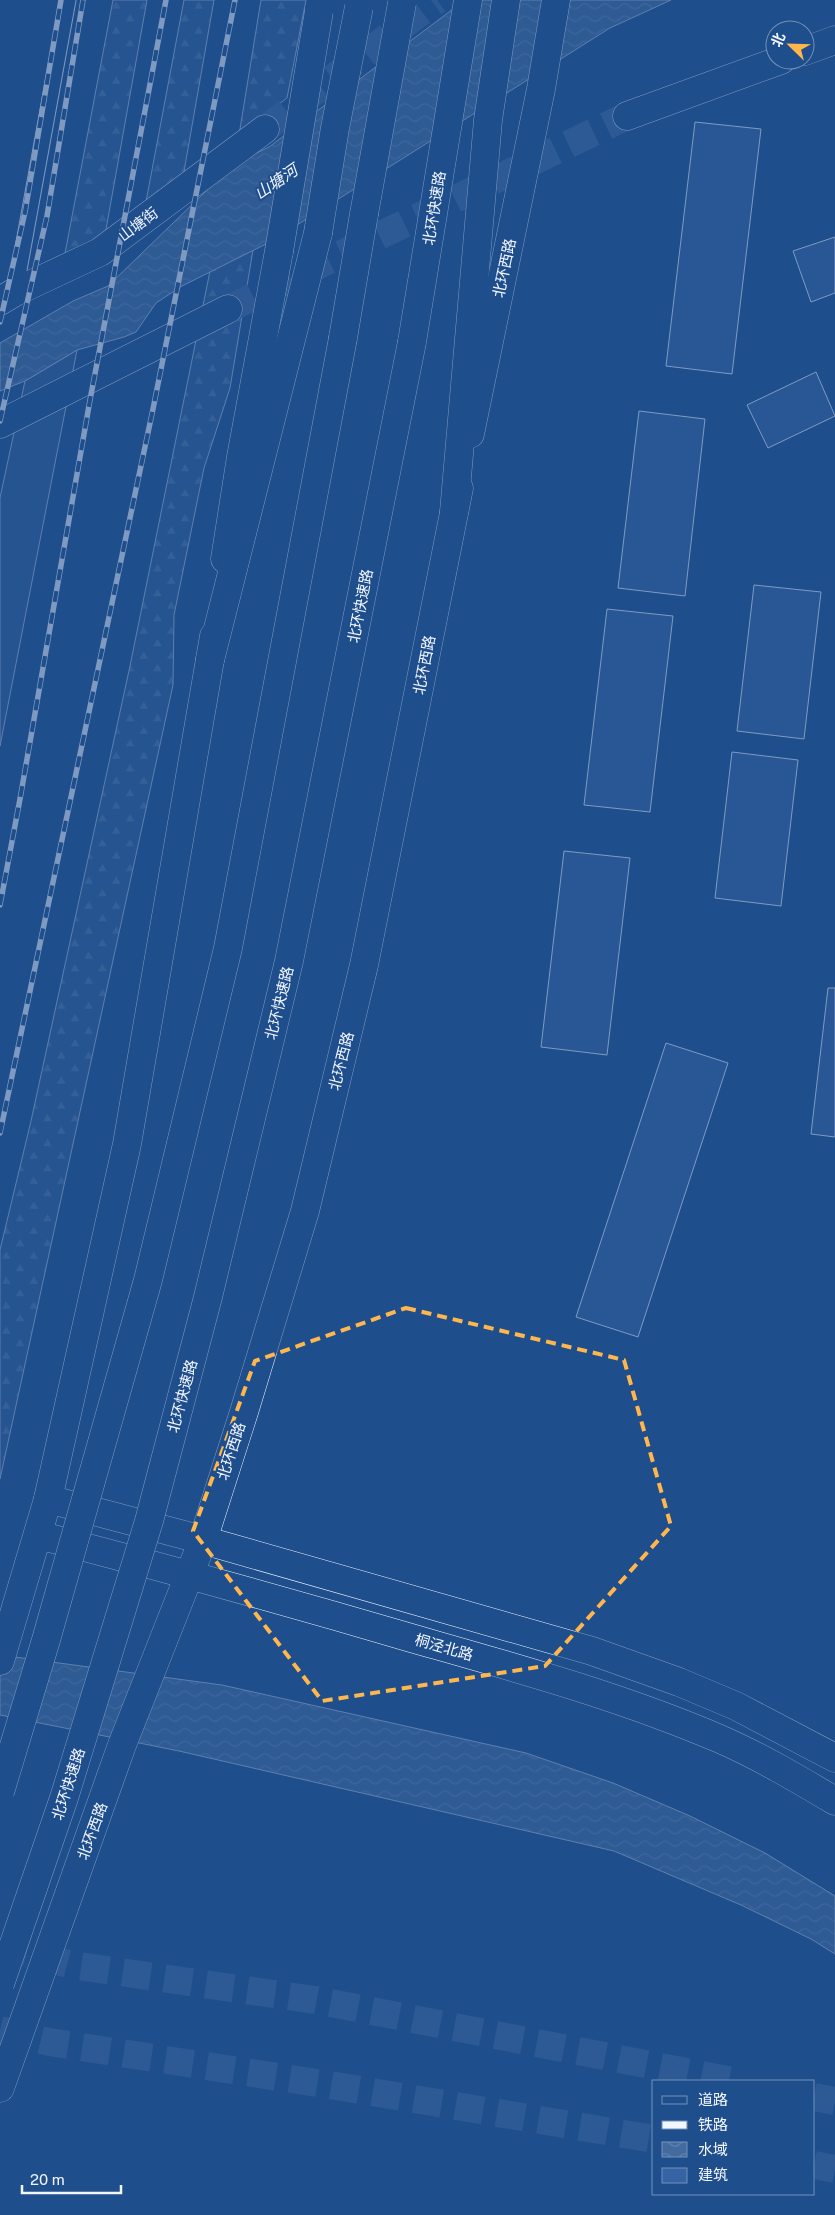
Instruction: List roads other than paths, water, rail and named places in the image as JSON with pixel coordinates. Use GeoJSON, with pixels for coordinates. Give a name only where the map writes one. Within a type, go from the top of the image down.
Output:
{"type":"FeatureCollection","features":[{"type":"Feature","properties":{"kind":"main road","name":"北环快速路"},"geometry":{"type":"LineString","coordinates":[[0,1984],[64,1798],[149,1521],[208,1297],[290,961],[412,342],[468,0]]}},
{"type":"Feature","properties":{"kind":"main road"},"geometry":{"type":"LineString","coordinates":[[454,512],[488,120],[506,0]]}},
{"type":"Feature","properties":{"kind":"main road","name":"北环西路"},"geometry":{"type":"LineString","coordinates":[[0,2088],[122,1745],[202,1540],[244,1412],[310,1192],[364,965],[454,512],[541,89],[556,0]]}},
{"type":"Feature","properties":{"kind":"main road"},"geometry":{"type":"LineString","coordinates":[[0,1792],[46,1640],[148,1280],[228,948],[343,338],[403,1]]}},
{"type":"Feature","properties":{"kind":"main road"},"geometry":{"type":"LineString","coordinates":[[210,660],[318,232],[335,128],[360,4]]}},
{"type":"Feature","properties":{"kind":"main road"},"geometry":{"type":"LineString","coordinates":[[0,1661],[48,1499],[127,1144],[210,660],[240,457],[279,251],[320,6]]}},
{"type":"Feature","properties":{"kind":"main road"},"geometry":{"type":"LineString","coordinates":[[815,47],[835,40]]}},
{"type":"Feature","properties":{"kind":"main road"},"geometry":{"type":"LineString","coordinates":[[627,116],[765,66]]}},
{"type":"Feature","properties":{"kind":"main road","name":"山塘街"},"geometry":{"type":"LineString","coordinates":[[8,296],[100,252],[265,129]]}},
{"type":"Feature","properties":{"kind":"main road"},"geometry":{"type":"LineString","coordinates":[[0,424],[228,309]]}},
{"type":"Feature","properties":{"kind":"main road"},"geometry":{"type":"LineString","coordinates":[[48,1499],[202,1540],[592,1651],[679,1682],[736,1706],[835,1758]]}},
{"type":"Feature","properties":{"kind":"main road","name":"桐泾北路"},"geometry":{"type":"LineString","coordinates":[[38,1535],[190,1574],[580,1687],[721,1739],[835,1801]]}},
{"type":"Feature","properties":{"kind":"lane"},"geometry":{"type":"LineString","coordinates":[[8,296],[68,0]]}},
{"type":"Feature","properties":{"kind":"water","name":"山塘河"},"geometry":{"type":"Polygon","coordinates":[[[465,0],[671,0],[610,28],[270,242],[182,286],[156,303],[136,332],[77,350],[25,381],[0,391],[0,343],[73,301],[108,286],[234,164],[269,147],[465,0]]]}},
{"type":"Feature","properties":{"kind":"water"},"geometry":{"type":"Polygon","coordinates":[[[0,1655],[222,1685],[526,1753],[613,1783],[690,1816],[765,1853],[835,1896],[835,1954],[811,1939],[741,1905],[614,1851],[179,1751],[0,1715],[0,1655]]]}},
{"type":"Feature","properties":{"kind":"tunnel"},"geometry":{"type":"LineString","coordinates":[[265,129],[437,0]]}},
{"type":"Feature","properties":{"kind":"tunnel"},"geometry":{"type":"LineString","coordinates":[[228,309],[627,116]]}},
{"type":"Feature","properties":{"kind":"tunnel"},"geometry":{"type":"LineString","coordinates":[[0,1945],[72,1965],[315,2000],[728,2080]]}},
{"type":"Feature","properties":{"kind":"tunnel"},"geometry":{"type":"LineString","coordinates":[[0,2030],[49,2042],[324,2084],[652,2139]]}},
{"type":"Feature","properties":{"kind":"tunnel"},"geometry":{"type":"LineString","coordinates":[[815,2097],[835,2101]]}},
{"type":"Feature","properties":{"kind":"tunnel"},"geometry":{"type":"LineString","coordinates":[[815,2165],[835,2169]]}},
{"type":"Feature","properties":{"kind":"railway"},"geometry":{"type":"LineString","coordinates":[[0,322],[25,212],[61,0]]}},
{"type":"Feature","properties":{"kind":"railway"},"geometry":{"type":"LineString","coordinates":[[0,421],[47,216],[83,0]]}},
{"type":"Feature","properties":{"kind":"railway"},"geometry":{"type":"LineString","coordinates":[[0,905],[90,400],[166,0]]}},
{"type":"Feature","properties":{"kind":"railway"},"geometry":{"type":"LineString","coordinates":[[0,1133],[153,409],[235,0]]}}]}
